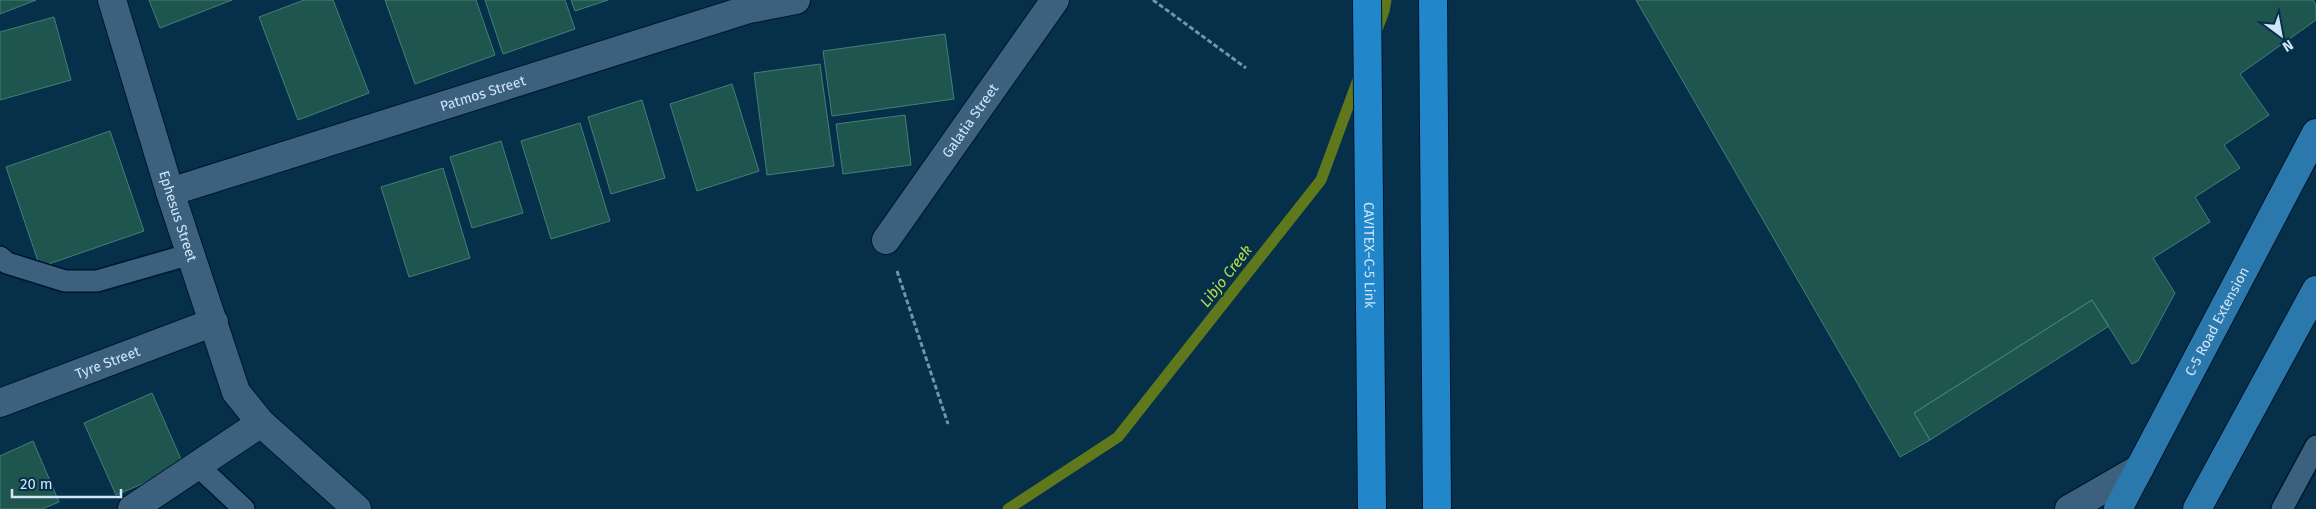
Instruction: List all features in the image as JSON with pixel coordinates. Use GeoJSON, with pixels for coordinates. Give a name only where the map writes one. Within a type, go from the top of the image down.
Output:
{"type":"FeatureCollection","features":[{"type":"Feature","properties":{"kind":"highway","name":"CAVITEX–C-5 Link"},"geometry":{"type":"LineString","coordinates":[[1367,0],[1372,509]]}},
{"type":"Feature","properties":{"kind":"highway"},"geometry":{"type":"LineString","coordinates":[[1433,0],[1437,509]]}},
{"type":"Feature","properties":{"kind":"main road","name":"C-5 Road Extension"},"geometry":{"type":"LineString","coordinates":[[2118,509],[2225,302],[2316,133]]}},
{"type":"Feature","properties":{"kind":"main road"},"geometry":{"type":"LineString","coordinates":[[2197,509],[2316,290]]}},
{"type":"Feature","properties":{"kind":"street","name":"Ephesus Street"},"geometry":{"type":"LineString","coordinates":[[112,0],[170,192],[236,392],[261,423],[358,509]]}},
{"type":"Feature","properties":{"kind":"street","name":"Patmos Street"},"geometry":{"type":"LineString","coordinates":[[170,192],[749,9],[796,0]]}},
{"type":"Feature","properties":{"kind":"street","name":"Galatia Street"},"geometry":{"type":"LineString","coordinates":[[886,240],[1055,0]]}},
{"type":"Feature","properties":{"kind":"street","name":"Tyre Street"},"geometry":{"type":"LineString","coordinates":[[0,403],[214,322]]}},
{"type":"Feature","properties":{"kind":"street"},"geometry":{"type":"LineString","coordinates":[[132,509],[261,423]]}},
{"type":"Feature","properties":{"kind":"street"},"geometry":{"type":"LineString","coordinates":[[2069,509],[2140,468]]}},
{"type":"Feature","properties":{"kind":"lane"},"geometry":{"type":"LineString","coordinates":[[0,257],[7,263],[65,281],[97,281],[191,254]]}},
{"type":"Feature","properties":{"kind":"lane"},"geometry":{"type":"LineString","coordinates":[[2282,509],[2316,446]]}},
{"type":"Feature","properties":{"kind":"lane"},"geometry":{"type":"LineString","coordinates":[[198,466],[244,509]]}},
{"type":"Feature","properties":{"kind":"path"},"geometry":{"type":"LineString","coordinates":[[1154,0],[1246,68]]}},
{"type":"Feature","properties":{"kind":"path"},"geometry":{"type":"LineString","coordinates":[[886,240],[948,424]]}},
{"type":"Feature","properties":{"kind":"building"},"geometry":{"type":"Polygon","coordinates":[[[0,0],[36,0],[0,14],[0,0]]]}},
{"type":"Feature","properties":{"kind":"building"},"geometry":{"type":"Polygon","coordinates":[[[149,0],[232,0],[160,28],[149,0]]]}},
{"type":"Feature","properties":{"kind":"building"},"geometry":{"type":"Polygon","coordinates":[[[304,0],[333,0],[369,93],[298,120],[259,17],[304,0]]]}},
{"type":"Feature","properties":{"kind":"building"},"geometry":{"type":"Polygon","coordinates":[[[385,0],[476,0],[495,55],[415,84],[385,0]]]}},
{"type":"Feature","properties":{"kind":"building"},"geometry":{"type":"Polygon","coordinates":[[[485,0],[565,0],[575,29],[503,54],[485,0]]]}},
{"type":"Feature","properties":{"kind":"building"},"geometry":{"type":"Polygon","coordinates":[[[571,0],[608,0],[575,11],[571,0]]]}},
{"type":"Feature","properties":{"kind":"building"},"geometry":{"type":"Polygon","coordinates":[[[1636,0],[2313,0],[2316,5],[2316,20],[2240,74],[2269,115],[2224,145],[2240,168],[2195,197],[2210,222],[2153,258],[2175,293],[2138,361],[2132,364],[2092,300],[1914,413],[1930,440],[1900,457],[1636,0]]]}},
{"type":"Feature","properties":{"kind":"building"},"geometry":{"type":"Polygon","coordinates":[[[54,17],[71,80],[0,100],[0,32],[54,17]]]}},
{"type":"Feature","properties":{"kind":"building"},"geometry":{"type":"Polygon","coordinates":[[[945,34],[954,99],[832,116],[823,51],[945,34]]]}},
{"type":"Feature","properties":{"kind":"building"},"geometry":{"type":"Polygon","coordinates":[[[820,64],[834,166],[767,175],[754,73],[820,64]]]}},
{"type":"Feature","properties":{"kind":"building"},"geometry":{"type":"Polygon","coordinates":[[[732,84],[759,171],[697,191],[670,104],[732,84]]]}},
{"type":"Feature","properties":{"kind":"building"},"geometry":{"type":"Polygon","coordinates":[[[642,100],[665,178],[611,194],[588,117],[642,100]]]}},
{"type":"Feature","properties":{"kind":"building"},"geometry":{"type":"Polygon","coordinates":[[[905,115],[911,165],[843,174],[836,124],[905,115]]]}},
{"type":"Feature","properties":{"kind":"building"},"geometry":{"type":"Polygon","coordinates":[[[580,123],[610,221],[551,239],[521,141],[580,123]]]}},
{"type":"Feature","properties":{"kind":"building"},"geometry":{"type":"Polygon","coordinates":[[[110,131],[144,231],[40,267],[6,167],[110,131]]]}},
{"type":"Feature","properties":{"kind":"building"},"geometry":{"type":"Polygon","coordinates":[[[501,141],[523,213],[472,228],[450,157],[501,141]]]}},
{"type":"Feature","properties":{"kind":"building"},"geometry":{"type":"Polygon","coordinates":[[[443,168],[470,258],[409,277],[381,187],[443,168]]]}},
{"type":"Feature","properties":{"kind":"building"},"geometry":{"type":"Polygon","coordinates":[[[2092,300],[2109,326],[1930,440],[1914,413],[2092,300]]]}},
{"type":"Feature","properties":{"kind":"building"},"geometry":{"type":"Polygon","coordinates":[[[152,393],[184,466],[116,495],[84,423],[152,393]]]}},
{"type":"Feature","properties":{"kind":"building"},"geometry":{"type":"Polygon","coordinates":[[[33,441],[59,502],[42,509],[0,509],[0,456],[33,441]]]}},
{"type":"Feature","properties":{"kind":"waterway","name":"Libjo Creek"},"geometry":{"type":"LineString","coordinates":[[1376,32],[1386,0]]}},
{"type":"Feature","properties":{"kind":"waterway","name":"Libjo Creek"},"geometry":{"type":"LineString","coordinates":[[1008,509],[1118,437],[1321,180],[1359,77]]}}]}
